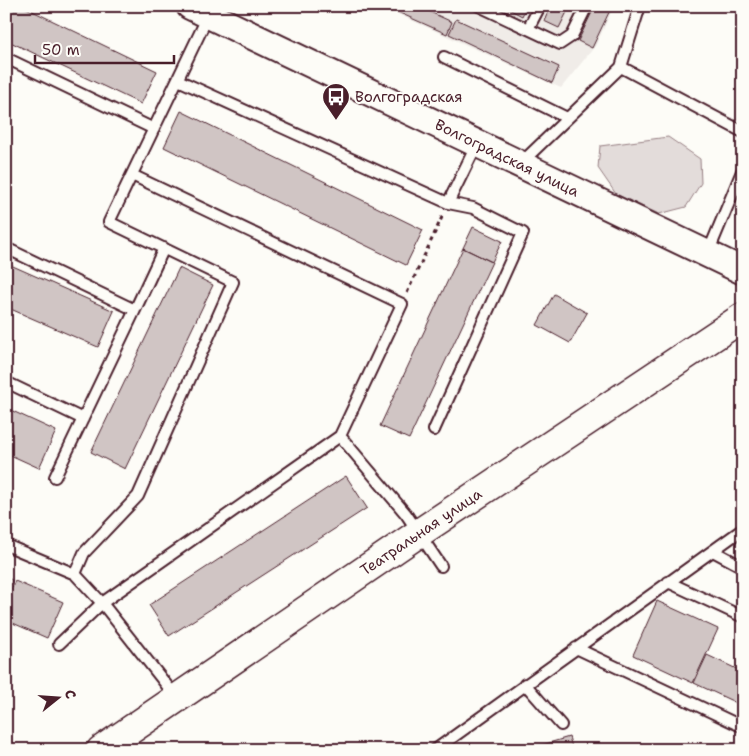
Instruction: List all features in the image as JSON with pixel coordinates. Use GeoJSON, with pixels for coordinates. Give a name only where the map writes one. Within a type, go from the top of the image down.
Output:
{"type":"FeatureCollection","features":[{"type":"Feature","properties":{"kind":"main road","name":"Волгоградская улица"},"geometry":{"type":"LineString","coordinates":[[204,9],[743,271]]}},
{"type":"Feature","properties":{"kind":"main road","name":"Театральная улица"},"geometry":{"type":"LineString","coordinates":[[101,750],[419,532],[743,317]]}},
{"type":"Feature","properties":{"kind":"lane"},"geometry":{"type":"LineString","coordinates":[[479,6],[560,44],[572,36],[587,6]]}},
{"type":"Feature","properties":{"kind":"lane"},"geometry":{"type":"LineString","coordinates":[[528,29],[540,6]]}},
{"type":"Feature","properties":{"kind":"lane"},"geometry":{"type":"LineString","coordinates":[[520,164],[620,67],[640,6]]}},
{"type":"Feature","properties":{"kind":"lane"},"geometry":{"type":"LineString","coordinates":[[75,574],[84,553],[138,496],[233,282],[110,222],[178,80],[204,9]]}},
{"type":"Feature","properties":{"kind":"lane"},"geometry":{"type":"LineString","coordinates":[[444,57],[567,118]]}},
{"type":"Feature","properties":{"kind":"lane"},"geometry":{"type":"LineString","coordinates":[[6,58],[154,129]]}},
{"type":"Feature","properties":{"kind":"lane"},"geometry":{"type":"LineString","coordinates":[[620,67],[743,132]]}},
{"type":"Feature","properties":{"kind":"lane"},"geometry":{"type":"LineString","coordinates":[[178,80],[448,202],[473,208],[523,233],[434,430]]}},
{"type":"Feature","properties":{"kind":"lane"},"geometry":{"type":"LineString","coordinates":[[448,202],[477,143]]}},
{"type":"Feature","properties":{"kind":"lane"},"geometry":{"type":"LineString","coordinates":[[707,254],[743,169]]}},
{"type":"Feature","properties":{"kind":"lane"},"geometry":{"type":"LineString","coordinates":[[59,644],[102,604],[340,436],[402,304],[132,175]]}},
{"type":"Feature","properties":{"kind":"lane"},"geometry":{"type":"LineString","coordinates":[[6,248],[134,310]]}},
{"type":"Feature","properties":{"kind":"lane"},"geometry":{"type":"LineString","coordinates":[[55,477],[164,248]]}},
{"type":"Feature","properties":{"kind":"lane"},"geometry":{"type":"LineString","coordinates":[[6,382],[83,419]]}},
{"type":"Feature","properties":{"kind":"lane"},"geometry":{"type":"LineString","coordinates":[[340,436],[406,514],[441,566]]}},
{"type":"Feature","properties":{"kind":"lane"},"geometry":{"type":"LineString","coordinates":[[436,750],[525,684],[743,529]]}},
{"type":"Feature","properties":{"kind":"lane"},"geometry":{"type":"LineString","coordinates":[[6,545],[75,574],[102,604],[177,698]]}},
{"type":"Feature","properties":{"kind":"lane"},"geometry":{"type":"LineString","coordinates":[[712,551],[743,566]]}},
{"type":"Feature","properties":{"kind":"lane"},"geometry":{"type":"LineString","coordinates":[[668,582],[743,617]]}},
{"type":"Feature","properties":{"kind":"lane"},"geometry":{"type":"LineString","coordinates":[[576,648],[743,727]]}},
{"type":"Feature","properties":{"kind":"lane"},"geometry":{"type":"LineString","coordinates":[[525,684],[561,725]]}},
{"type":"Feature","properties":{"kind":"path"},"geometry":{"type":"LineString","coordinates":[[402,304],[448,202]]}},
{"type":"Feature","properties":{"kind":"shaded area"},"geometry":{"type":"Polygon","coordinates":[[[380,6],[614,6],[596,45],[561,88],[380,6]]]}},
{"type":"Feature","properties":{"kind":"shaded area"},"geometry":{"type":"Polygon","coordinates":[[[668,137],[700,159],[701,183],[686,207],[659,214],[616,194],[598,168],[600,146],[668,137]]]}},
{"type":"Feature","properties":{"kind":"building"},"geometry":{"type":"Polygon","coordinates":[[[6,6],[22,6],[157,71],[141,104],[6,40],[6,6]]]}},
{"type":"Feature","properties":{"kind":"building"},"geometry":{"type":"Polygon","coordinates":[[[384,6],[417,6],[452,22],[447,34],[384,6]]]}},
{"type":"Feature","properties":{"kind":"building"},"geometry":{"type":"Polygon","coordinates":[[[503,6],[527,6],[522,16],[503,6]]]}},
{"type":"Feature","properties":{"kind":"building"},"geometry":{"type":"Polygon","coordinates":[[[551,6],[570,6],[559,28],[544,21],[551,6]]]}},
{"type":"Feature","properties":{"kind":"building"},"geometry":{"type":"Polygon","coordinates":[[[595,6],[612,6],[592,48],[578,41],[595,6]]]}},
{"type":"Feature","properties":{"kind":"building"},"geometry":{"type":"Polygon","coordinates":[[[456,19],[559,67],[552,83],[449,34],[456,19]]]}},
{"type":"Feature","properties":{"kind":"building"},"geometry":{"type":"Polygon","coordinates":[[[181,111],[423,230],[406,265],[164,147],[181,111]]]}},
{"type":"Feature","properties":{"kind":"building"},"geometry":{"type":"Polygon","coordinates":[[[473,227],[502,241],[492,262],[463,248],[473,227]]]}},
{"type":"Feature","properties":{"kind":"building"},"geometry":{"type":"Polygon","coordinates":[[[463,248],[492,262],[409,439],[380,426],[463,248]]]}},
{"type":"Feature","properties":{"kind":"building"},"geometry":{"type":"Polygon","coordinates":[[[6,263],[114,311],[98,347],[6,307],[6,263]]]}},
{"type":"Feature","properties":{"kind":"building"},"geometry":{"type":"Polygon","coordinates":[[[179,268],[213,285],[125,469],[91,452],[179,268]]]}},
{"type":"Feature","properties":{"kind":"building"},"geometry":{"type":"Polygon","coordinates":[[[554,294],[587,313],[570,343],[537,325],[554,294]]]}},
{"type":"Feature","properties":{"kind":"building"},"geometry":{"type":"Polygon","coordinates":[[[6,408],[56,431],[39,468],[6,453],[6,408]]]}},
{"type":"Feature","properties":{"kind":"building"},"geometry":{"type":"Polygon","coordinates":[[[346,476],[367,508],[169,636],[149,605],[346,476]]]}},
{"type":"Feature","properties":{"kind":"building"},"geometry":{"type":"Polygon","coordinates":[[[6,577],[12,580],[6,594],[6,577]]]}},
{"type":"Feature","properties":{"kind":"building"},"geometry":{"type":"Polygon","coordinates":[[[15,581],[63,602],[47,638],[6,620],[6,600],[15,581]]]}},
{"type":"Feature","properties":{"kind":"building"},"geometry":{"type":"Polygon","coordinates":[[[657,601],[718,629],[693,683],[633,655],[657,601]]]}},
{"type":"Feature","properties":{"kind":"building"},"geometry":{"type":"Polygon","coordinates":[[[707,655],[743,672],[743,706],[694,683],[707,655]]]}},
{"type":"Feature","properties":{"kind":"building"},"geometry":{"type":"Polygon","coordinates":[[[569,737],[573,750],[533,750],[532,748],[569,737]]]}},
{"type":"Feature","properties":{"kind":"place","name":"Волгоградская"},"geometry":{"type":"Point","coordinates":[336,121]}}]}
